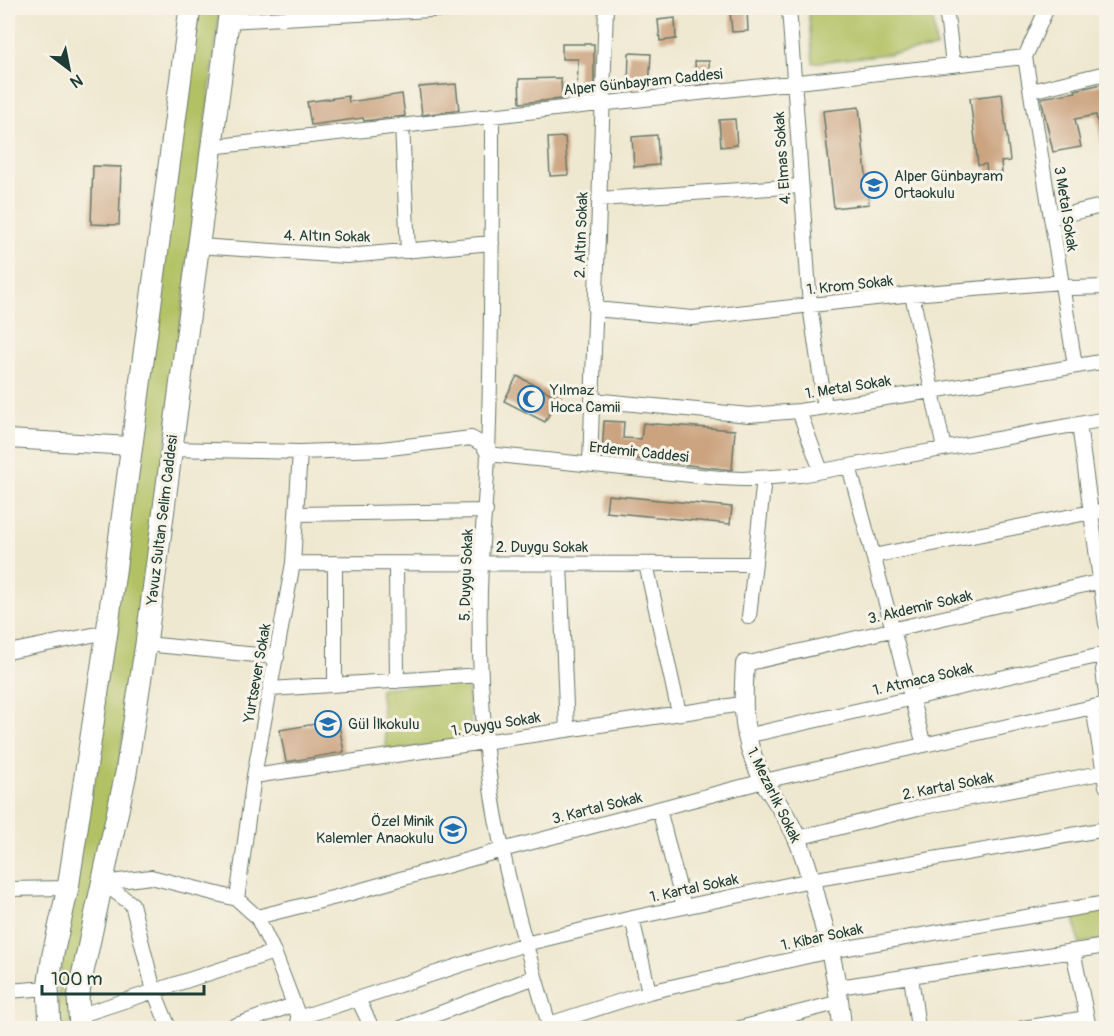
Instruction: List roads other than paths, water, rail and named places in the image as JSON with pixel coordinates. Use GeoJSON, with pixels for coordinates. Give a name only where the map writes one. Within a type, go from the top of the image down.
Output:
{"type":"FeatureCollection","features":[{"type":"Feature","properties":{"kind":"main road"},"geometry":{"type":"LineString","coordinates":[[50,1029],[48,988],[68,888],[107,632],[190,8]]}},
{"type":"Feature","properties":{"kind":"main road","name":"Yavuz Sultan Selim Caddesi"},"geometry":{"type":"LineString","coordinates":[[79,1022],[81,981],[126,773],[146,644],[229,14]]}},
{"type":"Feature","properties":{"kind":"street"},"geometry":{"type":"LineString","coordinates":[[229,14],[467,8]]}},
{"type":"Feature","properties":{"kind":"street","name":"2. Altın Sokak"},"geometry":{"type":"LineString","coordinates":[[590,464],[606,8]]}},
{"type":"Feature","properties":{"kind":"street","name":"4. Elmas Sokak"},"geometry":{"type":"LineString","coordinates":[[789,8],[810,306],[825,407]]}},
{"type":"Feature","properties":{"kind":"street"},"geometry":{"type":"LineString","coordinates":[[946,8],[953,64]]}},
{"type":"Feature","properties":{"kind":"street"},"geometry":{"type":"LineString","coordinates":[[1025,57],[1047,8]]}},
{"type":"Feature","properties":{"kind":"street","name":"Alper Günbayram Caddesi"},"geometry":{"type":"LineString","coordinates":[[210,147],[1025,57]]}},
{"type":"Feature","properties":{"kind":"street","name":"3 Metal Sokak"},"geometry":{"type":"LineString","coordinates":[[1025,57],[1075,365]]}},
{"type":"Feature","properties":{"kind":"street"},"geometry":{"type":"LineString","coordinates":[[1031,91],[1107,73]]}},
{"type":"Feature","properties":{"kind":"street","name":"5. Duygu Sokak"},"geometry":{"type":"LineString","coordinates":[[492,115],[488,454],[481,564],[481,675],[486,742],[502,850],[525,945],[549,1026]]}},
{"type":"Feature","properties":{"kind":"street"},"geometry":{"type":"LineString","coordinates":[[402,125],[408,251]]}},
{"type":"Feature","properties":{"kind":"street"},"geometry":{"type":"LineString","coordinates":[[599,199],[801,186]]}},
{"type":"Feature","properties":{"kind":"street"},"geometry":{"type":"LineString","coordinates":[[1051,218],[1107,205]]}},
{"type":"Feature","properties":{"kind":"street","name":"4. Altın Sokak"},"geometry":{"type":"LineString","coordinates":[[198,246],[347,256],[492,243]]}},
{"type":"Feature","properties":{"kind":"street","name":"1. Krom Sokak"},"geometry":{"type":"LineString","coordinates":[[595,309],[692,318],[912,294],[1061,282],[1071,288],[1107,287]]}},
{"type":"Feature","properties":{"kind":"street"},"geometry":{"type":"LineString","coordinates":[[912,294],[944,449]]}},
{"type":"Feature","properties":{"kind":"street","name":"1. Metal Sokak"},"geometry":{"type":"LineString","coordinates":[[592,400],[749,415],[800,411],[1107,361]]}},
{"type":"Feature","properties":{"kind":"street"},"geometry":{"type":"LineString","coordinates":[[800,411],[821,471]]}},
{"type":"Feature","properties":{"kind":"street","name":"Erdemir Caddesi"},"geometry":{"type":"LineString","coordinates":[[171,449],[300,452],[382,449],[471,438],[482,444],[488,454],[720,478],[764,478],[821,471],[1107,418]]}},
{"type":"Feature","properties":{"kind":"street"},"geometry":{"type":"LineString","coordinates":[[1079,424],[1107,624]]}},
{"type":"Feature","properties":{"kind":"street"},"geometry":{"type":"LineString","coordinates":[[8,439],[130,446]]}},
{"type":"Feature","properties":{"kind":"street","name":"Yurtsever Sokak"},"geometry":{"type":"LineString","coordinates":[[237,899],[254,776],[293,563],[300,452]]}},
{"type":"Feature","properties":{"kind":"street"},"geometry":{"type":"LineString","coordinates":[[849,466],[924,745]]}},
{"type":"Feature","properties":{"kind":"street"},"geometry":{"type":"LineString","coordinates":[[749,617],[764,478]]}},
{"type":"Feature","properties":{"kind":"street"},"geometry":{"type":"LineString","coordinates":[[296,514],[486,511]]}},
{"type":"Feature","properties":{"kind":"street"},"geometry":{"type":"LineString","coordinates":[[873,556],[1092,512],[1107,511]]}},
{"type":"Feature","properties":{"kind":"street","name":"2. Duygu Sokak"},"geometry":{"type":"LineString","coordinates":[[293,563],[755,564]]}},
{"type":"Feature","properties":{"kind":"street"},"geometry":{"type":"LineString","coordinates":[[334,685],[335,563]]}},
{"type":"Feature","properties":{"kind":"street"},"geometry":{"type":"LineString","coordinates":[[396,564],[397,681]]}},
{"type":"Feature","properties":{"kind":"street"},"geometry":{"type":"LineString","coordinates":[[560,564],[567,730]]}},
{"type":"Feature","properties":{"kind":"street"},"geometry":{"type":"LineString","coordinates":[[646,564],[679,713]]}},
{"type":"Feature","properties":{"kind":"street","name":"3. Akdemir Sokak"},"geometry":{"type":"LineString","coordinates":[[745,664],[1102,581]]}},
{"type":"Feature","properties":{"kind":"street"},"geometry":{"type":"LineString","coordinates":[[8,652],[107,632]]}},
{"type":"Feature","properties":{"kind":"street"},"geometry":{"type":"LineString","coordinates":[[146,644],[277,657]]}},
{"type":"Feature","properties":{"kind":"street","name":"1. Atmaca Sokak"},"geometry":{"type":"LineString","coordinates":[[746,736],[1107,654]]}},
{"type":"Feature","properties":{"kind":"street"},"geometry":{"type":"LineString","coordinates":[[1107,659],[1103,670],[1107,694]]}},
{"type":"Feature","properties":{"kind":"street","name":"1. Mezarlık Sokak"},"geometry":{"type":"LineString","coordinates":[[745,664],[742,704],[746,736],[752,758],[797,838],[812,880],[839,994],[842,1029]]}},
{"type":"Feature","properties":{"kind":"street"},"geometry":{"type":"LineString","coordinates":[[271,689],[481,675]]}},
{"type":"Feature","properties":{"kind":"street","name":"1. Duygu Sokak"},"geometry":{"type":"LineString","coordinates":[[254,776],[742,704]]}},
{"type":"Feature","properties":{"kind":"street"},"geometry":{"type":"LineString","coordinates":[[1100,706],[1106,777]]}},
{"type":"Feature","properties":{"kind":"street","name":"3. Kartal Sokak"},"geometry":{"type":"LineString","coordinates":[[257,917],[764,781],[1100,706]]}},
{"type":"Feature","properties":{"kind":"street","name":"2. Kartal Sokak"},"geometry":{"type":"LineString","coordinates":[[797,838],[918,808],[1106,777]]}},
{"type":"Feature","properties":{"kind":"street"},"geometry":{"type":"LineString","coordinates":[[659,809],[684,907]]}},
{"type":"Feature","properties":{"kind":"street","name":"1. Kartal Sokak"},"geometry":{"type":"LineString","coordinates":[[228,1029],[298,1017],[525,945],[632,918],[812,880],[1107,829]]}},
{"type":"Feature","properties":{"kind":"street"},"geometry":{"type":"LineString","coordinates":[[103,883],[151,877],[237,899],[257,917],[298,1017]]}},
{"type":"Feature","properties":{"kind":"street"},"geometry":{"type":"LineString","coordinates":[[103,883],[132,904],[154,991],[169,1029]]}},
{"type":"Feature","properties":{"kind":"street"},"geometry":{"type":"LineString","coordinates":[[8,889],[68,888]]}},
{"type":"Feature","properties":{"kind":"street","name":"1. Kibar Sokak"},"geometry":{"type":"LineString","coordinates":[[549,1026],[649,992],[830,951],[1107,903]]}},
{"type":"Feature","properties":{"kind":"street"},"geometry":{"type":"LineString","coordinates":[[632,918],[649,992]]}},
{"type":"Feature","properties":{"kind":"street"},"geometry":{"type":"LineString","coordinates":[[741,1028],[839,994],[911,976],[1107,946]]}},
{"type":"Feature","properties":{"kind":"street"},"geometry":{"type":"LineString","coordinates":[[1023,1029],[1088,1023],[1073,951]]}},
{"type":"Feature","properties":{"kind":"street"},"geometry":{"type":"LineString","coordinates":[[79,1022],[154,991],[273,952]]}},
{"type":"Feature","properties":{"kind":"street"},"geometry":{"type":"LineString","coordinates":[[911,976],[918,1029]]}},
{"type":"Feature","properties":{"kind":"street"},"geometry":{"type":"LineString","coordinates":[[401,1029],[535,977]]}},
{"type":"Feature","properties":{"kind":"street"},"geometry":{"type":"LineString","coordinates":[[8,991],[48,988]]}},
{"type":"Feature","properties":{"kind":"street"},"geometry":{"type":"LineString","coordinates":[[358,999],[372,1029]]}},
{"type":"Feature","properties":{"kind":"place","name":"Alper Günbayram Ortaokulu"},"geometry":{"type":"Point","coordinates":[874,185]}},
{"type":"Feature","properties":{"kind":"place","name":"Yılmaz Hoca Camii"},"geometry":{"type":"Point","coordinates":[531,399]}},
{"type":"Feature","properties":{"kind":"place","name":"Gül İlkokulu"},"geometry":{"type":"Point","coordinates":[328,724]}},
{"type":"Feature","properties":{"kind":"place","name":"Özel Minik Kalemler Anaokulu"},"geometry":{"type":"Point","coordinates":[453,830]}}]}
